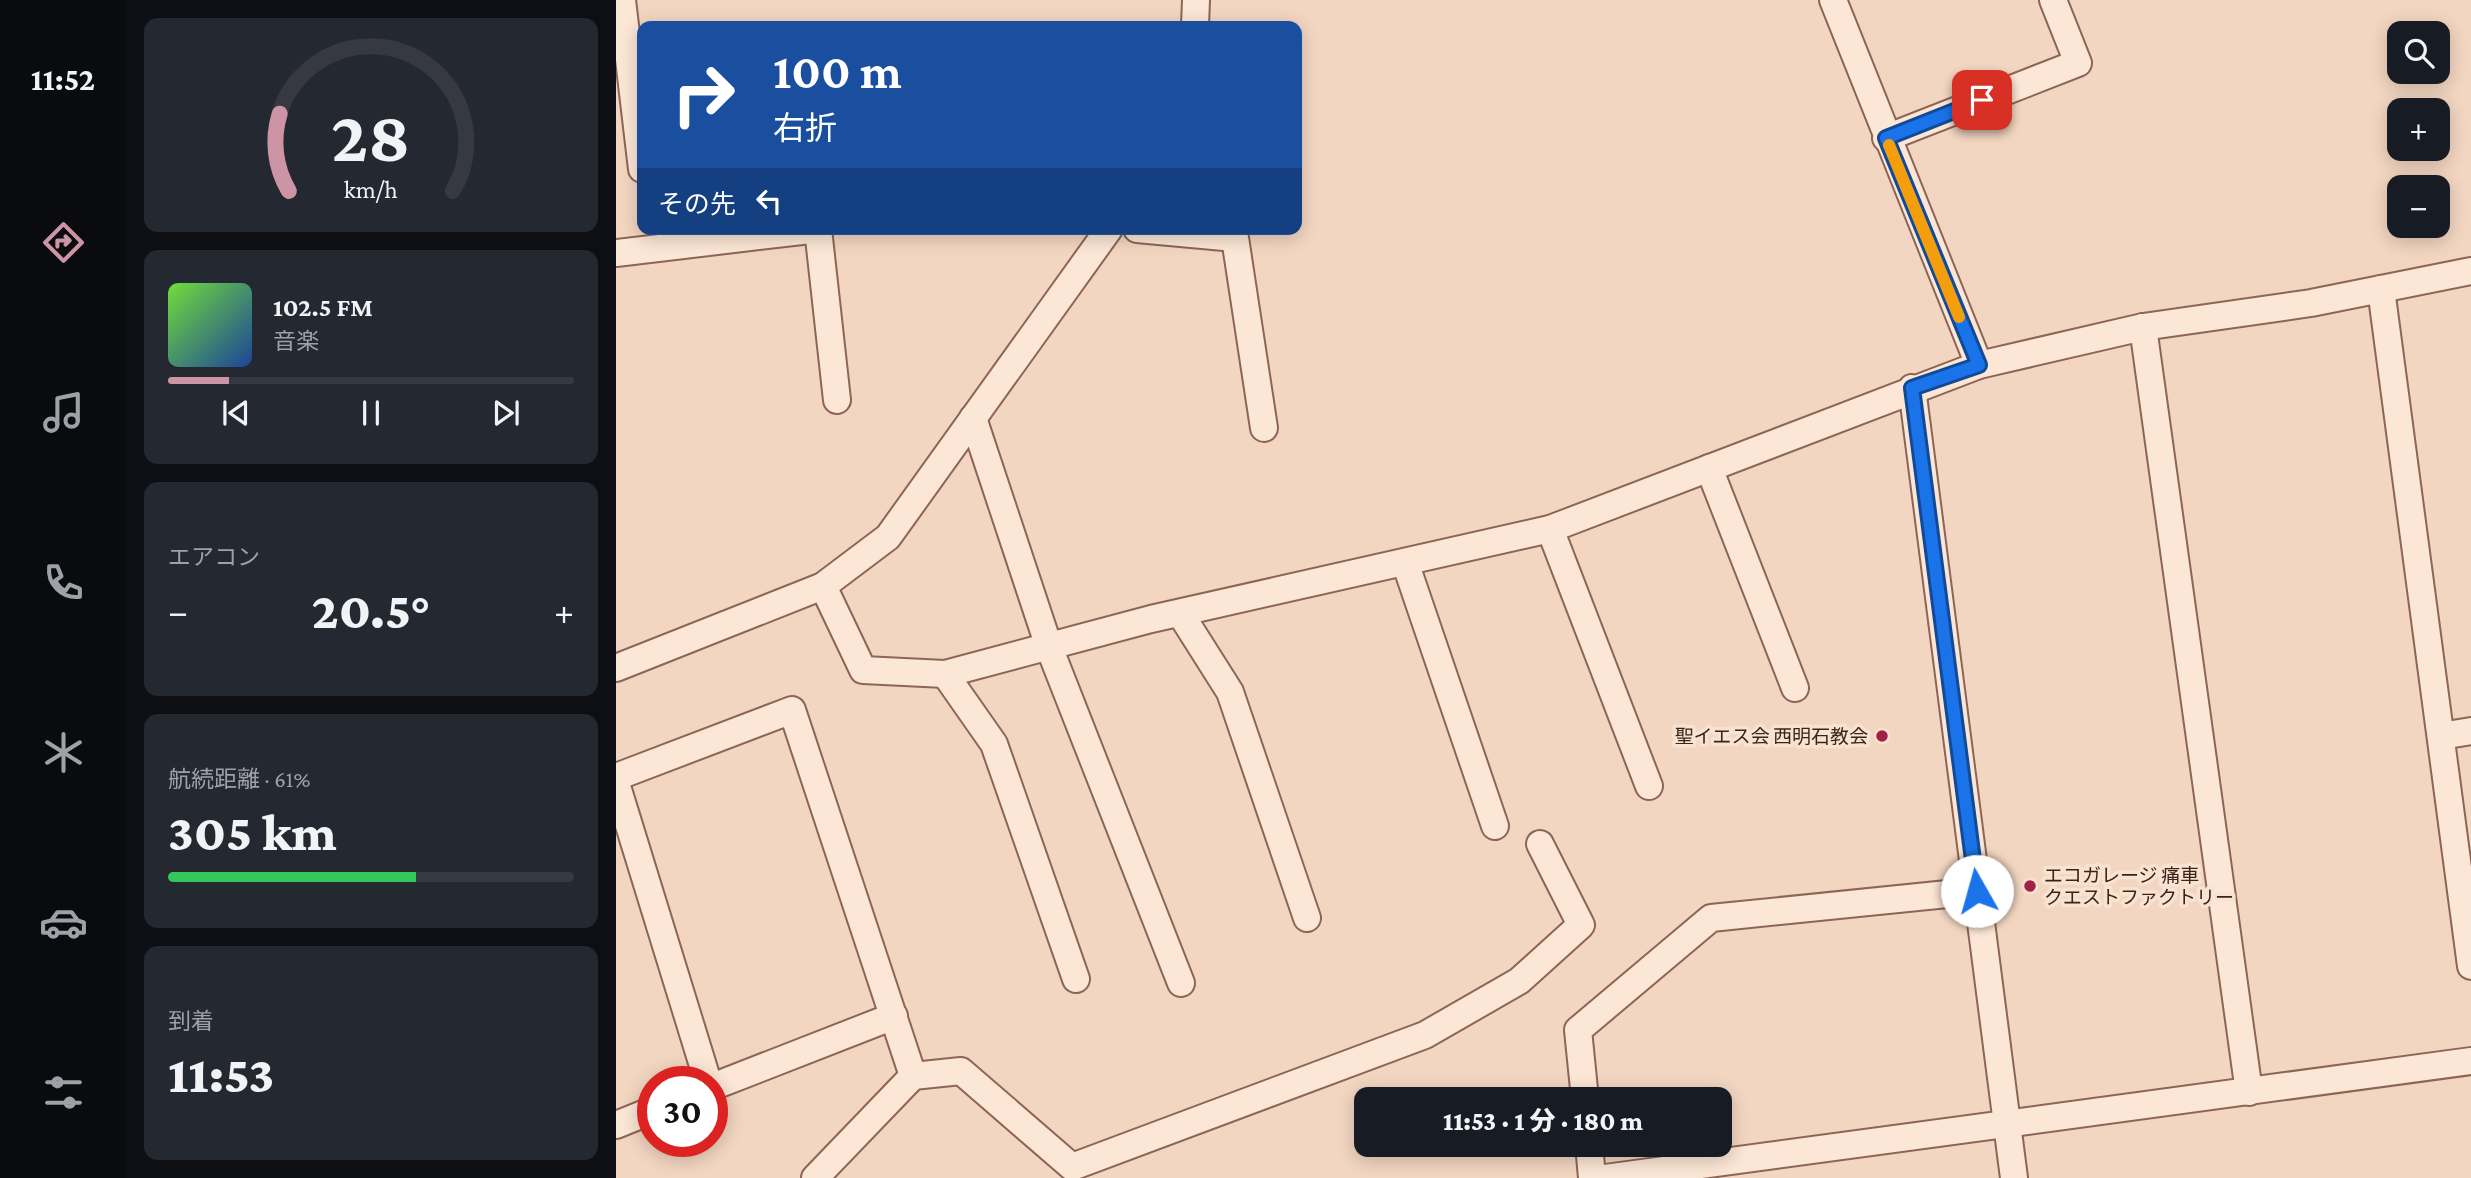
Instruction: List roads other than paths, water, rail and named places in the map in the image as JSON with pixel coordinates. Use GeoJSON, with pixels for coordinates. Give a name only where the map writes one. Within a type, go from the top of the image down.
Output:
{"type":"FeatureCollection","features":[{"type":"Feature","properties":{"kind":"street"},"geometry":{"type":"LineString","coordinates":[[622,0],[637,127]]}},
{"type":"Feature","properties":{"kind":"street"},"geometry":{"type":"LineString","coordinates":[[1195,21],[1196,0]]}},
{"type":"Feature","properties":{"kind":"street"},"geometry":{"type":"LineString","coordinates":[[1833,0],[1979,365]]}},
{"type":"Feature","properties":{"kind":"street"},"geometry":{"type":"LineString","coordinates":[[1886,138],[2078,63],[2053,0]]}},
{"type":"Feature","properties":{"kind":"street"},"geometry":{"type":"LineString","coordinates":[[616,253],[651,239],[718,235]]}},
{"type":"Feature","properties":{"kind":"street"},"geometry":{"type":"LineString","coordinates":[[819,235],[838,400]]}},
{"type":"Feature","properties":{"kind":"street"},"geometry":{"type":"LineString","coordinates":[[616,668],[823,586],[888,537],[1105,235]]}},
{"type":"Feature","properties":{"kind":"street"},"geometry":{"type":"LineString","coordinates":[[1202,235],[1235,238],[1264,428]]}},
{"type":"Feature","properties":{"kind":"street"},"geometry":{"type":"LineString","coordinates":[[823,586],[863,670],[945,674],[1180,613],[1550,529],[1912,388],[1979,365],[2143,327],[2311,303],[2471,271]]}},
{"type":"Feature","properties":{"kind":"street"},"geometry":{"type":"LineString","coordinates":[[2381,289],[2471,967]]}},
{"type":"Feature","properties":{"kind":"street"},"geometry":{"type":"LineString","coordinates":[[2143,327],[2249,1092]]}},
{"type":"Feature","properties":{"kind":"street"},"geometry":{"type":"LineString","coordinates":[[1912,388],[2014,1178]]}},
{"type":"Feature","properties":{"kind":"street"},"geometry":{"type":"LineString","coordinates":[[973,418],[1049,647],[1181,983]]}},
{"type":"Feature","properties":{"kind":"street"},"geometry":{"type":"LineString","coordinates":[[1709,468],[1795,688]]}},
{"type":"Feature","properties":{"kind":"street"},"geometry":{"type":"LineString","coordinates":[[1550,529],[1649,786]]}},
{"type":"Feature","properties":{"kind":"street"},"geometry":{"type":"LineString","coordinates":[[1405,562],[1495,827]]}},
{"type":"Feature","properties":{"kind":"street"},"geometry":{"type":"LineString","coordinates":[[1180,613],[1230,692],[1307,918]]}},
{"type":"Feature","properties":{"kind":"street"},"geometry":{"type":"LineString","coordinates":[[945,674],[994,744],[1076,979]]}},
{"type":"Feature","properties":{"kind":"street"},"geometry":{"type":"LineString","coordinates":[[616,778],[792,710],[914,1076]]}},
{"type":"Feature","properties":{"kind":"street"},"geometry":{"type":"LineString","coordinates":[[2441,736],[2471,731]]}},
{"type":"Feature","properties":{"kind":"street"},"geometry":{"type":"LineString","coordinates":[[616,783],[703,1066]]}},
{"type":"Feature","properties":{"kind":"street"},"geometry":{"type":"LineString","coordinates":[[815,1178],[914,1076],[961,1071],[1072,1167],[1425,1035],[1519,981],[1581,925],[1540,844]]}},
{"type":"Feature","properties":{"kind":"street"},"geometry":{"type":"LineString","coordinates":[[1583,1087],[1577,1030],[1711,918],[1977,891]]}},
{"type":"Feature","properties":{"kind":"street"},"geometry":{"type":"LineString","coordinates":[[728,1081],[894,1016]]}},
{"type":"Feature","properties":{"kind":"street"},"geometry":{"type":"LineString","coordinates":[[1605,1178],[2471,1062]]}},
{"type":"Feature","properties":{"kind":"street"},"geometry":{"type":"LineString","coordinates":[[616,1125],[637,1116]]}},
{"type":"Feature","properties":{"kind":"street"},"geometry":{"type":"LineString","coordinates":[[1590,1157],[1592,1178]]}},
{"type":"Feature","properties":{"kind":"place","name":"聖イエス会 西明石教会"},"geometry":{"type":"Point","coordinates":[1882,736]}},
{"type":"Feature","properties":{"kind":"place","name":"エコガレージ 痛車 クエストファクトリー"},"geometry":{"type":"Point","coordinates":[2030,886]}}]}
